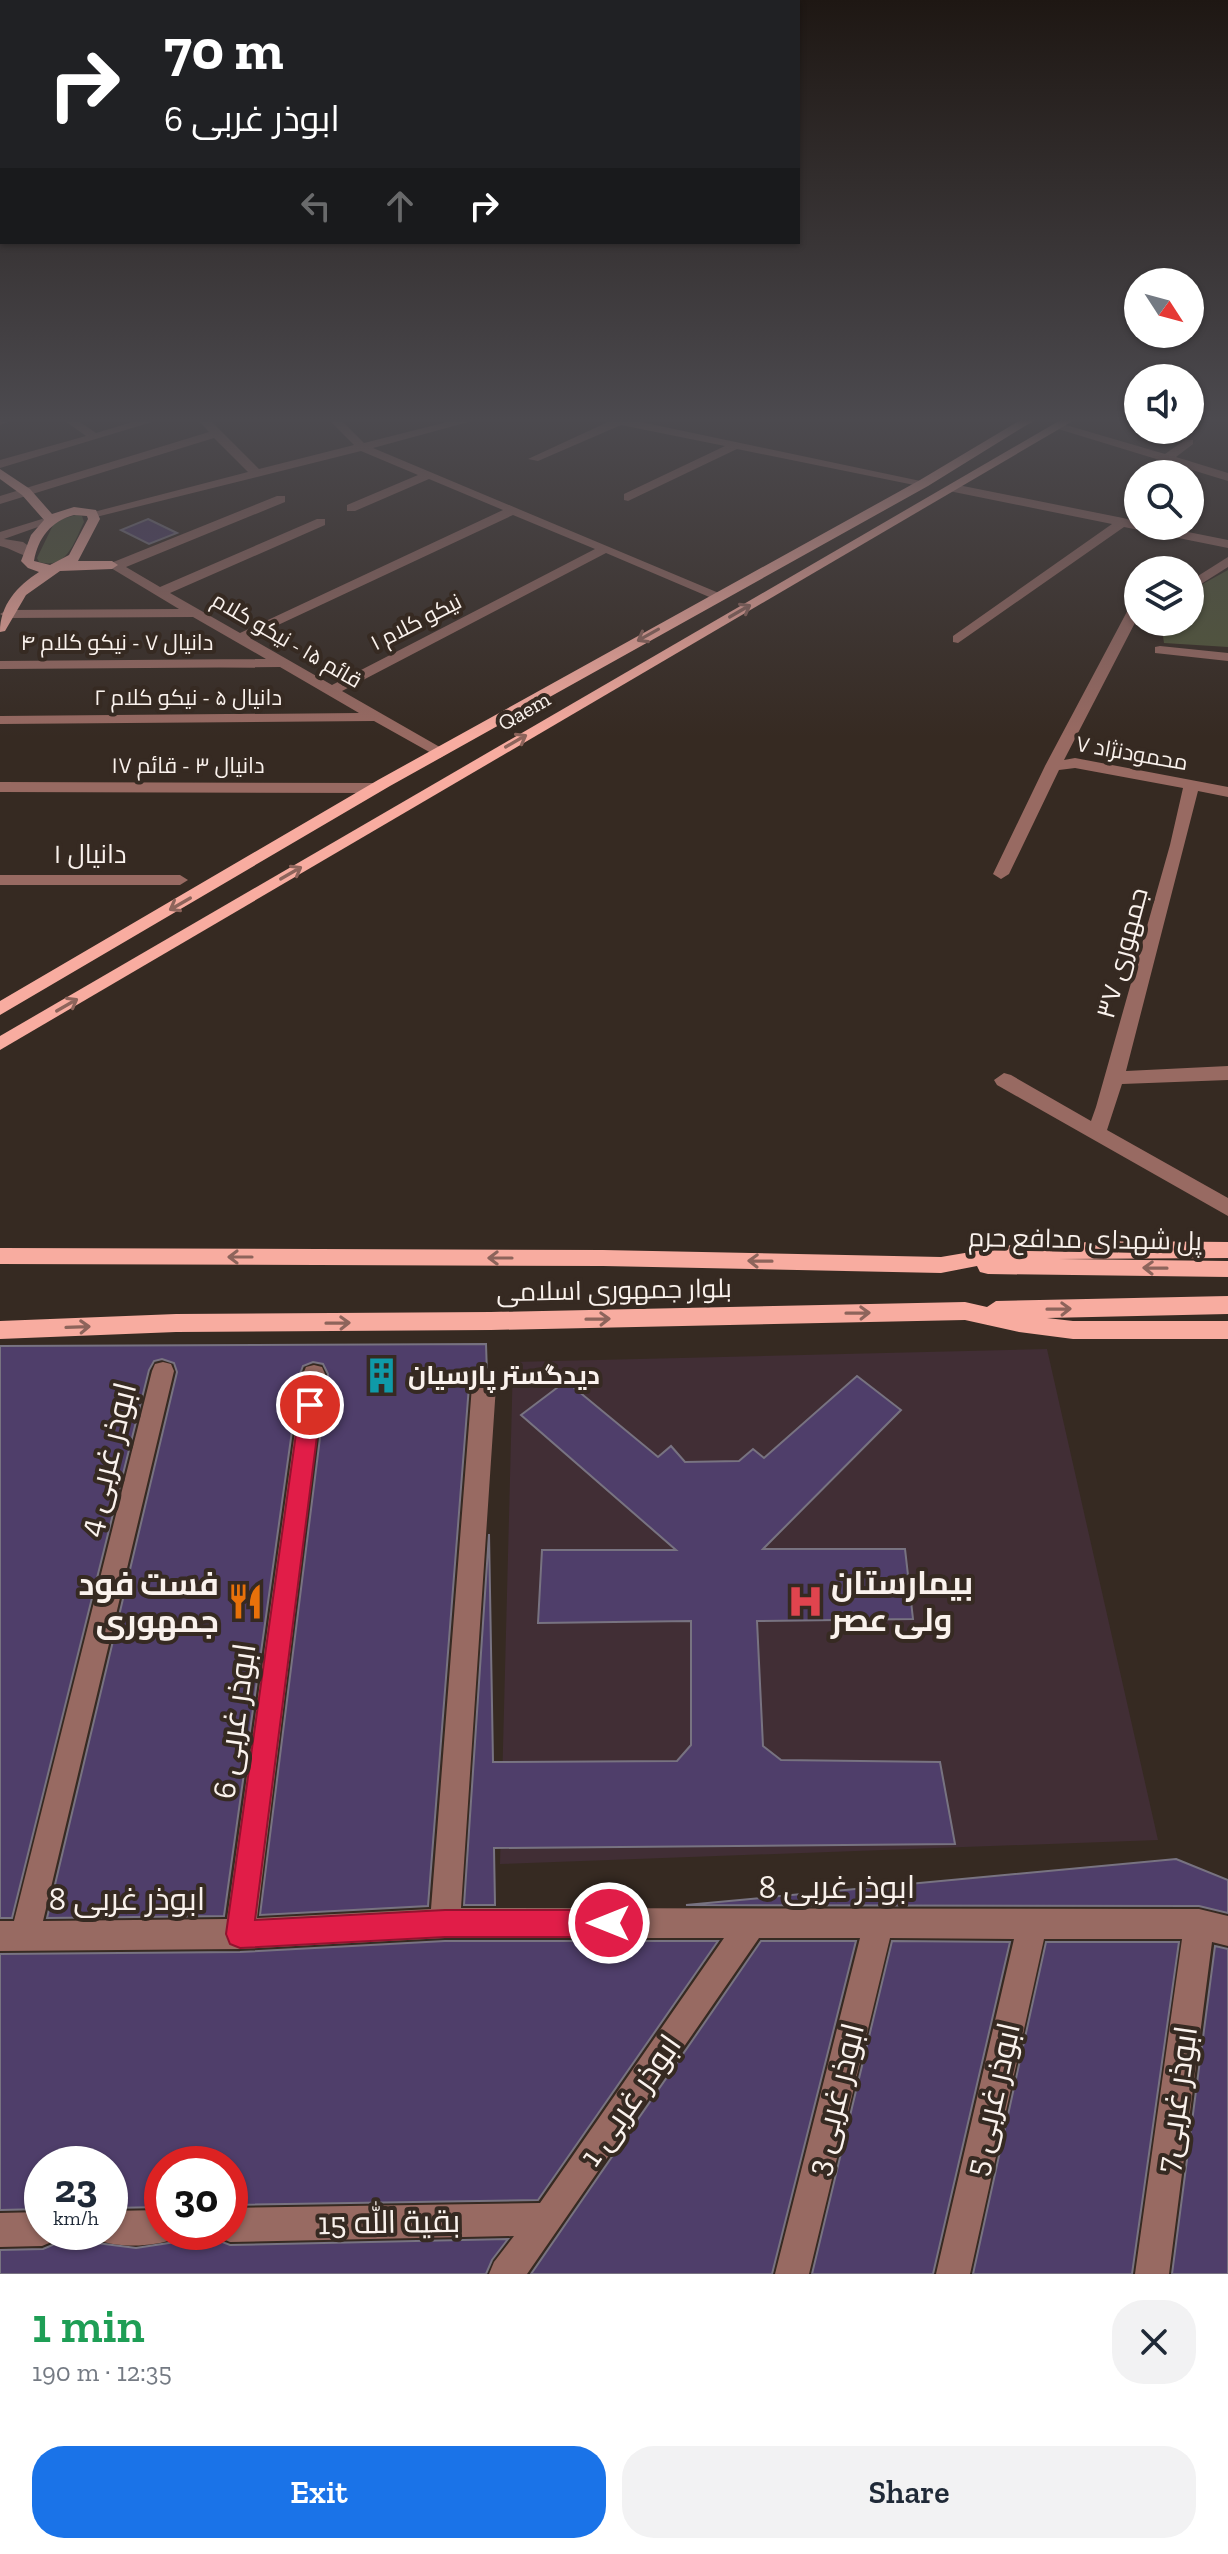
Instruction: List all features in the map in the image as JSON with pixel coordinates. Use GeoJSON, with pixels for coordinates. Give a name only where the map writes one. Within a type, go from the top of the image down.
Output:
{"type":"FeatureCollection","features":[{"type":"Feature","properties":{"kind":"main road"},"geometry":{"type":"LineString","coordinates":[[0,628],[4,609],[46,524]]}},
{"type":"Feature","properties":{"kind":"main road"},"geometry":{"type":"LineString","coordinates":[[4,609],[25,585],[76,558],[92,524]]}},
{"type":"Feature","properties":{"kind":"main road","name":"Qaem"},"geometry":{"type":"LineString","coordinates":[[0,1009],[376,788],[849,524]]}},
{"type":"Feature","properties":{"kind":"main road","name":"Qaem"},"geometry":{"type":"LineString","coordinates":[[0,1044],[890,524]]}},
{"type":"Feature","properties":{"kind":"main road"},"geometry":{"type":"LineString","coordinates":[[85,538],[114,566]]}},
{"type":"Feature","properties":{"kind":"main road"},"geometry":{"type":"LineString","coordinates":[[28,557],[38,568],[114,566]]}},
{"type":"Feature","properties":{"kind":"main road"},"geometry":{"type":"LineString","coordinates":[[440,753],[470,767]]}},
{"type":"Feature","properties":{"kind":"main road","name":"بلوار جمهوری اسلامی"},"geometry":{"type":"LineString","coordinates":[[0,1256],[603,1258],[941,1265],[988,1254],[1057,1248],[1228,1250]]}},
{"type":"Feature","properties":{"kind":"main road","name":"پل شهدای مدافع حرم"},"geometry":{"type":"LineString","coordinates":[[941,1265],[1228,1269]]}},
{"type":"Feature","properties":{"kind":"main road"},"geometry":{"type":"LineString","coordinates":[[965,1311],[1228,1305]]}},
{"type":"Feature","properties":{"kind":"main road","name":"بلوار جمهوری اسلامی"},"geometry":{"type":"LineString","coordinates":[[0,1330],[176,1323],[491,1321],[965,1311],[1019,1323],[1073,1330],[1228,1330]]}},
{"type":"Feature","properties":{"kind":"street"},"geometry":{"type":"LineString","coordinates":[[0,536],[38,524]]}},
{"type":"Feature","properties":{"kind":"street"},"geometry":{"type":"LineString","coordinates":[[114,566],[218,524]]}},
{"type":"Feature","properties":{"kind":"street"},"geometry":{"type":"LineString","coordinates":[[160,592],[316,524]]}},
{"type":"Feature","properties":{"kind":"street"},"geometry":{"type":"LineString","coordinates":[[240,638],[483,524]]}},
{"type":"Feature","properties":{"kind":"street"},"geometry":{"type":"LineString","coordinates":[[548,524],[719,596]]}},
{"type":"Feature","properties":{"kind":"street"},"geometry":{"type":"LineString","coordinates":[[958,639],[1120,524]]}},
{"type":"Feature","properties":{"kind":"street"},"geometry":{"type":"LineString","coordinates":[[1204,539],[1228,544]]}},
{"type":"Feature","properties":{"kind":"street"},"geometry":{"type":"LineString","coordinates":[[0,542],[18,545],[28,557]]}},
{"type":"Feature","properties":{"kind":"street","name":"نیکو کلام ۱"},"geometry":{"type":"LineString","coordinates":[[331,691],[606,548]]}},
{"type":"Feature","properties":{"kind":"street"},"geometry":{"type":"LineString","coordinates":[[1204,577],[1228,561]]}},
{"type":"Feature","properties":{"kind":"street","name":"قائم ۱۵ - نیکو کلام"},"geometry":{"type":"LineString","coordinates":[[114,566],[440,753]]}},
{"type":"Feature","properties":{"kind":"street"},"geometry":{"type":"LineString","coordinates":[[4,609],[195,613]]}},
{"type":"Feature","properties":{"kind":"street"},"geometry":{"type":"LineString","coordinates":[[1053,766],[1124,631]]}},
{"type":"Feature","properties":{"kind":"street"},"geometry":{"type":"LineString","coordinates":[[1160,650],[1228,657]]}},
{"type":"Feature","properties":{"kind":"street","name":"دانیال ۷ - نیکو کلام ۴"},"geometry":{"type":"LineString","coordinates":[[0,665],[283,663]]}},
{"type":"Feature","properties":{"kind":"street","name":"دانیال ۵ - نیکو کلام ۲"},"geometry":{"type":"LineString","coordinates":[[0,720],[377,717]]}},
{"type":"Feature","properties":{"kind":"street","name":"محمودنژاد ۷"},"geometry":{"type":"LineString","coordinates":[[1001,874],[1053,766],[1075,763],[1228,792]]}},
{"type":"Feature","properties":{"kind":"street","name":"جمهوری ۳۷"},"geometry":{"type":"LineString","coordinates":[[1096,1133],[1178,845],[1191,786]]}},
{"type":"Feature","properties":{"kind":"street","name":"دانیال ۳ - قائم ۱۷"},"geometry":{"type":"LineString","coordinates":[[0,787],[376,788]]}},
{"type":"Feature","properties":{"kind":"street","name":"دانیال ۱"},"geometry":{"type":"LineString","coordinates":[[0,880],[180,880]]}},
{"type":"Feature","properties":{"kind":"street"},"geometry":{"type":"LineString","coordinates":[[1114,1078],[1228,1073]]}},
{"type":"Feature","properties":{"kind":"street"},"geometry":{"type":"LineString","coordinates":[[1004,1080],[1228,1208]]}},
{"type":"Feature","properties":{"kind":"street","name":"ابوذر غربی 4"},"geometry":{"type":"LineString","coordinates":[[12,1936],[163,1371]]}},
{"type":"Feature","properties":{"kind":"street","name":"ابوذر غربی 6"},"geometry":{"type":"LineString","coordinates":[[240,1934],[314,1374]]}},
{"type":"Feature","properties":{"kind":"street"},"geometry":{"type":"LineString","coordinates":[[445,1923],[484,1386]]}},
{"type":"Feature","properties":{"kind":"street","name":"ابوذر غربی 8"},"geometry":{"type":"LineString","coordinates":[[12,1936],[240,1934],[445,1923],[879,1923],[1213,1928]]}},
{"type":"Feature","properties":{"kind":"street","name":"ابوذر غربی 1"},"geometry":{"type":"LineString","coordinates":[[506,2274],[548,2219],[752,1923]]}},
{"type":"Feature","properties":{"kind":"street","name":"ابوذر غربی 3"},"geometry":{"type":"LineString","coordinates":[[792,2274],[879,1923]]}},
{"type":"Feature","properties":{"kind":"street","name":"ابوذر غربی 5"},"geometry":{"type":"LineString","coordinates":[[953,2274],[1032,1924]]}},
{"type":"Feature","properties":{"kind":"street","name":"ابوذر غربی7"},"geometry":{"type":"LineString","coordinates":[[1152,2274],[1213,1928]]}},
{"type":"Feature","properties":{"kind":"street","name":"بقیة الله 15"},"geometry":{"type":"LineString","coordinates":[[248,2225],[548,2219]]}},
{"type":"Feature","properties":{"kind":"street"},"geometry":{"type":"LineString","coordinates":[[0,2230],[24,2229]]}},
{"type":"Feature","properties":{"kind":"shaded area","name":"بیمارستان ولی عصر"},"geometry":{"type":"Polygon","coordinates":[[[1047,1349],[1158,1840],[500,1864],[513,1362],[1047,1349]]]}},
{"type":"Feature","properties":{"kind":"green space"},"geometry":{"type":"Polygon","coordinates":[[[53,524],[83,524],[73,546],[63,558],[49,563],[39,562],[37,558],[53,524]]]}},
{"type":"Feature","properties":{"kind":"green space"},"geometry":{"type":"Polygon","coordinates":[[[1228,570],[1228,647],[1164,643],[1163,636],[1204,636],[1204,583],[1228,570]]]}},
{"type":"Feature","properties":{"kind":"building"},"geometry":{"type":"Polygon","coordinates":[[[135,524],[159,524],[177,533],[149,544],[121,530],[135,524]]]}},
{"type":"Feature","properties":{"kind":"building"},"geometry":{"type":"Polygon","coordinates":[[[486,1344],[487,1374],[475,1376],[469,1386],[428,1906],[260,1915],[328,1374],[323,1364],[313,1362],[303,1366],[300,1374],[224,1916],[47,1918],[177,1372],[174,1363],[162,1359],[154,1361],[149,1370],[12,1918],[0,1918],[0,1346],[486,1344]]]}},
{"type":"Feature","properties":{"kind":"building","name":"بیمارستان ولی عصر"},"geometry":{"type":"Polygon","coordinates":[[[857,1376],[901,1410],[763,1549],[905,1549],[913,1619],[757,1621],[763,1746],[781,1760],[940,1762],[955,1844],[494,1848],[495,1905],[464,1905],[489,1534],[493,1762],[677,1761],[691,1745],[691,1621],[538,1623],[542,1550],[676,1550],[521,1415],[566,1381],[658,1457],[671,1446],[685,1462],[739,1461],[753,1449],[764,1458],[857,1376]]]}},
{"type":"Feature","properties":{"kind":"building"},"geometry":{"type":"Polygon","coordinates":[[[1176,1859],[1228,1880],[1228,1913],[1199,1906],[686,1905],[1176,1859]]]}},
{"type":"Feature","properties":{"kind":"building"},"geometry":{"type":"Polygon","coordinates":[[[445,1941],[718,1941],[538,2200],[248,2205],[248,2146],[144,2146],[144,2207],[128,2208],[128,2146],[24,2146],[24,2209],[0,2210],[0,1954],[240,1952],[445,1941]]]}},
{"type":"Feature","properties":{"kind":"building"},"geometry":{"type":"Polygon","coordinates":[[[761,1941],[856,1941],[772,2274],[531,2274],[761,1941]]]}},
{"type":"Feature","properties":{"kind":"building"},"geometry":{"type":"Polygon","coordinates":[[[892,1941],[1010,1942],[933,2274],[812,2274],[892,1941]]]}},
{"type":"Feature","properties":{"kind":"building"},"geometry":{"type":"Polygon","coordinates":[[[1046,1942],[1179,1942],[1132,2274],[973,2274],[1046,1942]]]}},
{"type":"Feature","properties":{"kind":"building"},"geometry":{"type":"Polygon","coordinates":[[[1215,1946],[1228,1949],[1228,2274],[1172,2274],[1215,1946]]]}},
{"type":"Feature","properties":{"kind":"building"},"geometry":{"type":"Polygon","coordinates":[[[508,2239],[486,2274],[0,2274],[0,2250],[128,2250],[128,2247],[144,2247],[144,2250],[248,2250],[248,2245],[508,2239]]]}},
{"type":"Feature","properties":{"kind":"place","name":"دیدگستر پارسیان"},"geometry":{"type":"Point","coordinates":[382,1375]}},
{"type":"Feature","properties":{"kind":"place","name":"بیمارستان ولی عصر"},"geometry":{"type":"Point","coordinates":[805,1601]}},
{"type":"Feature","properties":{"kind":"place","name":"فست فود جمهوری"},"geometry":{"type":"Point","coordinates":[245,1602]}},
{"type":"Feature","properties":{"kind":"route"},"geometry":{"type":"LineString","coordinates":[[310,1405],[240,1934],[445,1923],[609,1923]]}}]}
